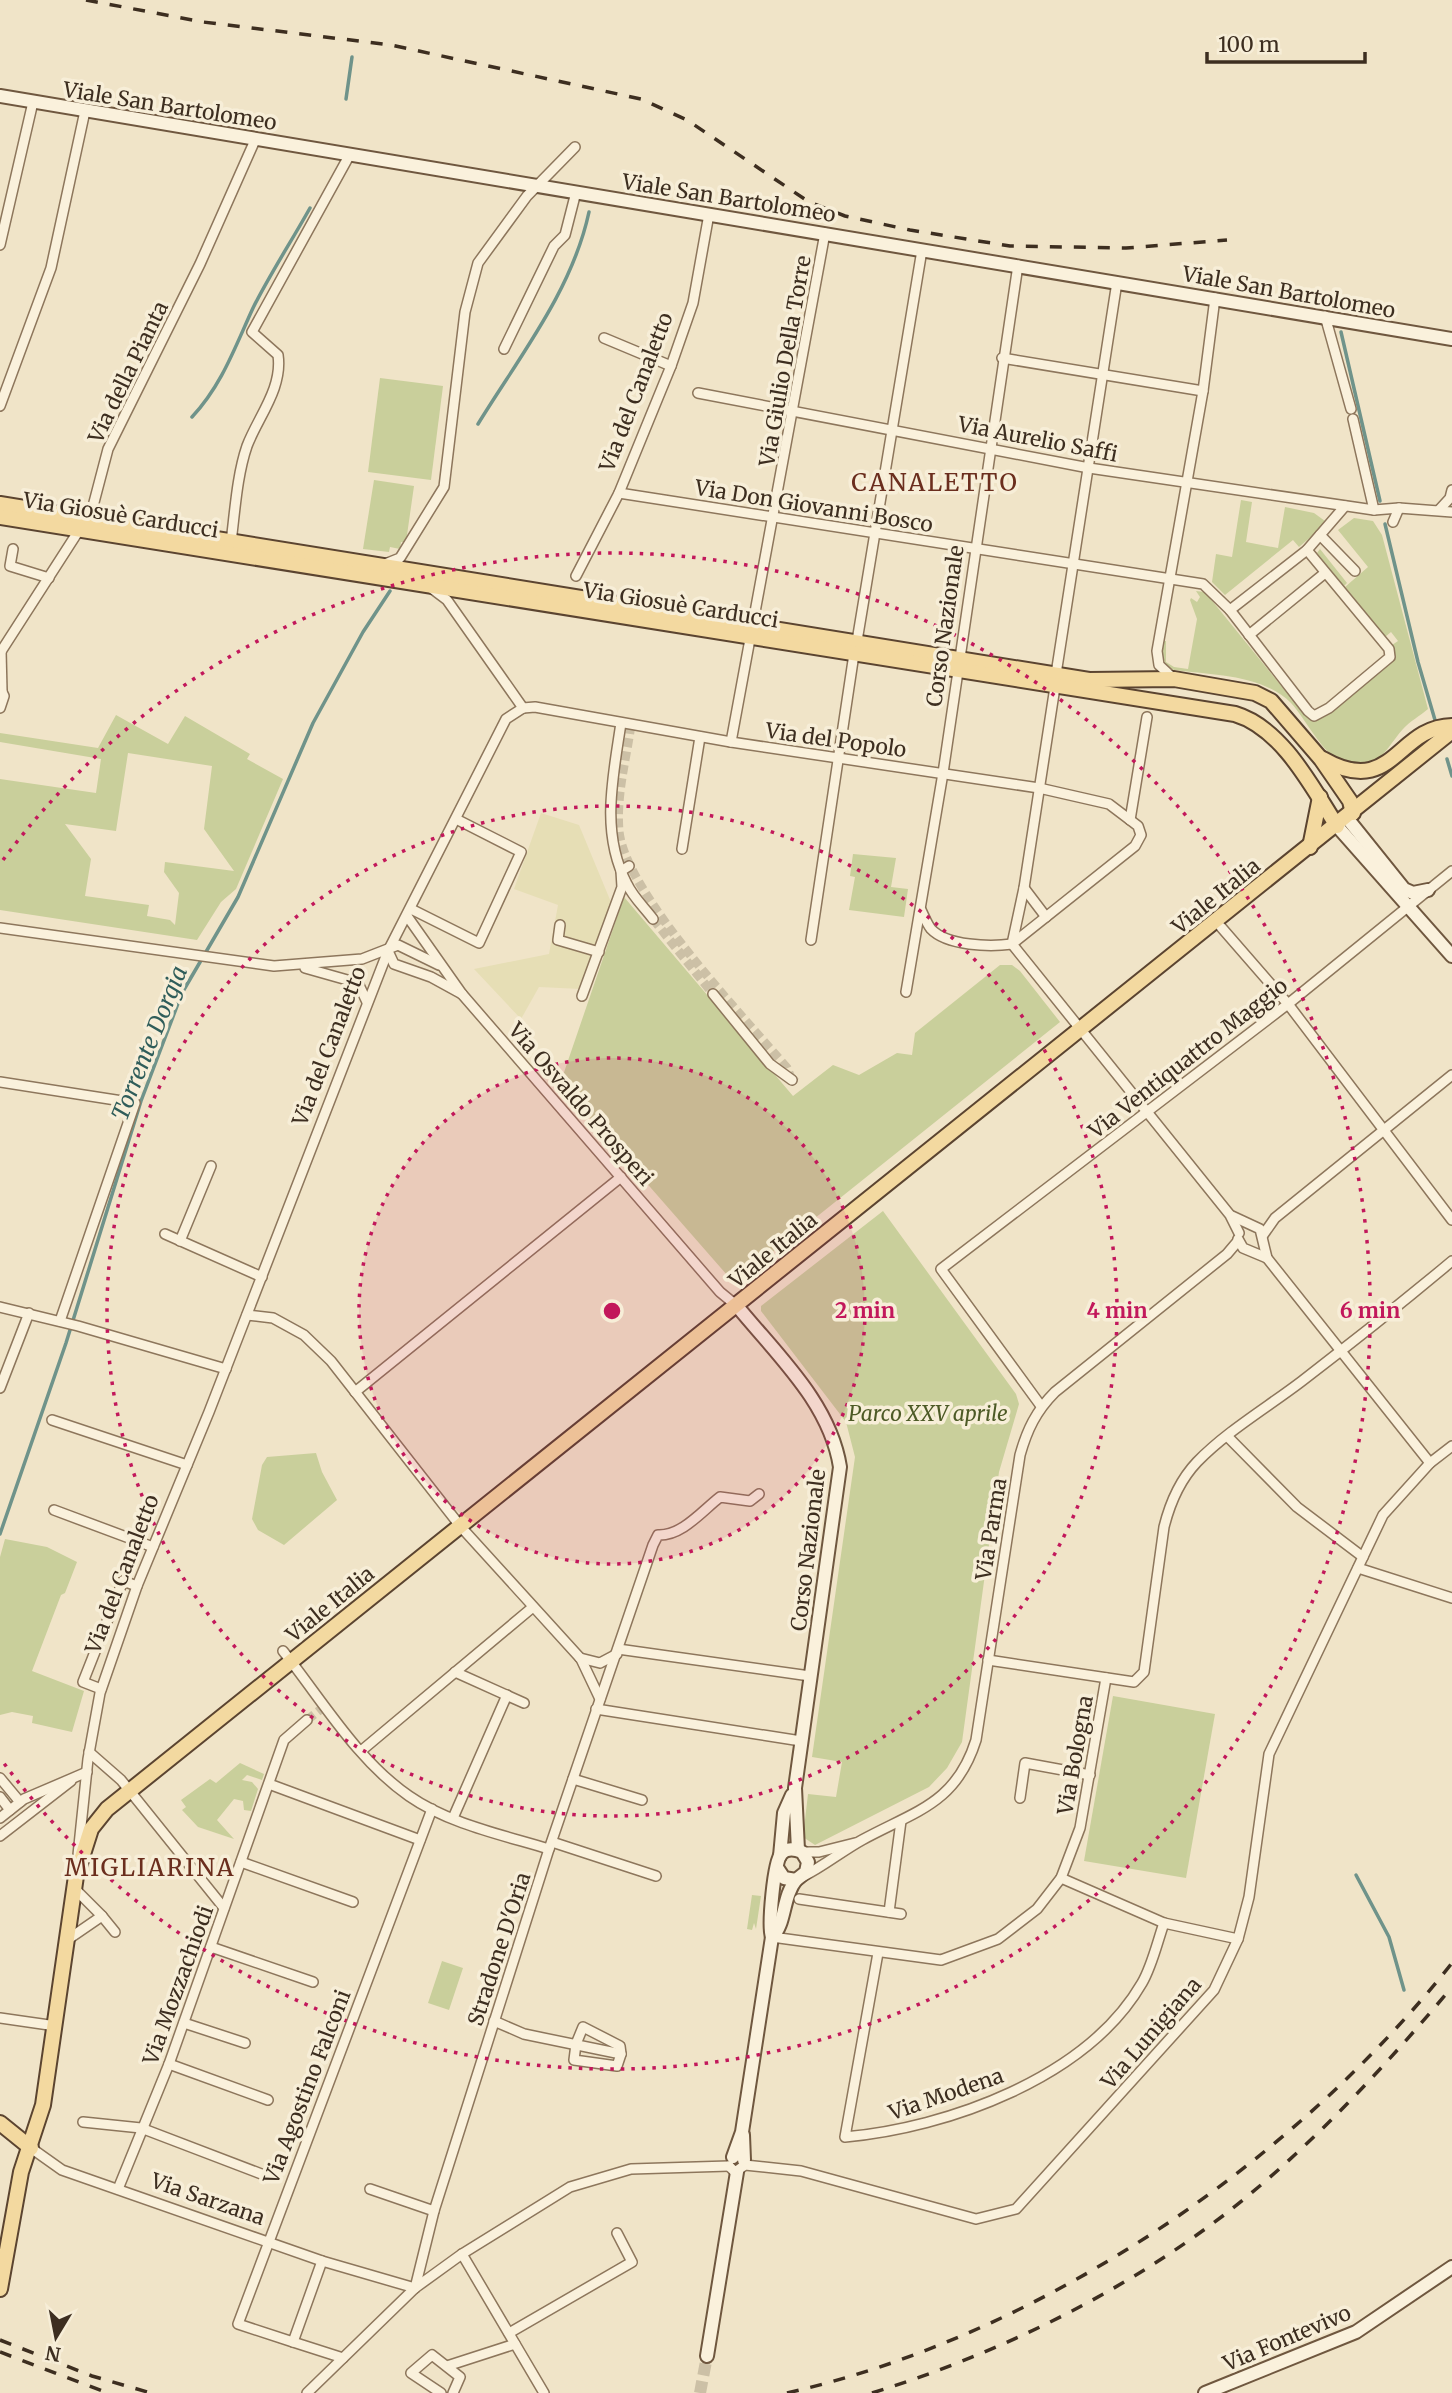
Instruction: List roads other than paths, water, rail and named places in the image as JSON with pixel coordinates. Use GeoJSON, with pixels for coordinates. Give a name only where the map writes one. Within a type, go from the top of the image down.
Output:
{"type":"FeatureCollection","features":[{"type":"Feature","properties":{"kind":"main road","name":"Via Giosuè Carducci"},"geometry":{"type":"LineString","coordinates":[[0,504],[84,524],[425,584],[754,631]]}},
{"type":"Feature","properties":{"kind":"main road","name":"Via Giosuè Carducci"},"geometry":{"type":"LineString","coordinates":[[0,517],[231,542],[381,566],[1056,680],[1250,719],[1273,738],[1320,797],[1345,819],[1350,801],[1321,759],[1271,701],[1255,693],[1174,679],[1056,680]]}},
{"type":"Feature","properties":{"kind":"main road","name":"Via Giosuè Carducci"},"geometry":{"type":"LineString","coordinates":[[1321,759],[1348,772],[1363,773],[1389,761],[1426,735],[1452,729]]}},
{"type":"Feature","properties":{"kind":"main road","name":"Viale Italia"},"geometry":{"type":"LineString","coordinates":[[75,1882],[91,1829],[123,1794],[287,1657],[461,1527],[1345,819],[1452,729]]}},
{"type":"Feature","properties":{"kind":"main road"},"geometry":{"type":"LineString","coordinates":[[1310,847],[1320,797]]}},
{"type":"Feature","properties":{"kind":"main road","name":"Via del Canaletto"},"geometry":{"type":"LineString","coordinates":[[0,2289],[21,2172],[41,2115],[75,1882]]}},
{"type":"Feature","properties":{"kind":"main road","name":"Via Sarzana"},"geometry":{"type":"LineString","coordinates":[[0,2123],[31,2148]]}},
{"type":"Feature","properties":{"kind":"street","name":"Viale San Bartolomeo"},"geometry":{"type":"LineString","coordinates":[[0,96],[1452,339]]}},
{"type":"Feature","properties":{"kind":"street"},"geometry":{"type":"LineString","coordinates":[[0,245],[33,102]]}},
{"type":"Feature","properties":{"kind":"street"},"geometry":{"type":"LineString","coordinates":[[0,406],[51,268],[85,111]]}},
{"type":"Feature","properties":{"kind":"street","name":"Via della Pianta"},"geometry":{"type":"LineString","coordinates":[[0,708],[1,652],[96,502],[108,449],[200,264],[256,138]]}},
{"type":"Feature","properties":{"kind":"street"},"geometry":{"type":"LineString","coordinates":[[381,566],[400,558],[443,487],[465,312],[478,263],[537,186],[575,147]]}},
{"type":"Feature","properties":{"kind":"street"},"geometry":{"type":"LineString","coordinates":[[231,542],[247,446],[268,406],[279,363],[278,355],[252,332],[349,156]]}},
{"type":"Feature","properties":{"kind":"street"},"geometry":{"type":"LineString","coordinates":[[504,349],[554,246],[565,235],[576,192]]}},
{"type":"Feature","properties":{"kind":"street","name":"Via del Canaletto"},"geometry":{"type":"LineString","coordinates":[[576,576],[619,493],[671,366],[693,303],[709,214]]}},
{"type":"Feature","properties":{"kind":"street","name":"Via Giulio Della Torre"},"geometry":{"type":"LineString","coordinates":[[732,742],[825,233]]}},
{"type":"Feature","properties":{"kind":"street"},"geometry":{"type":"LineString","coordinates":[[811,940],[855,648],[922,250]]}},
{"type":"Feature","properties":{"kind":"street","name":"Corso Nazionale"},"geometry":{"type":"LineString","coordinates":[[906,992],[943,774],[1002,358],[1018,265]]}},
{"type":"Feature","properties":{"kind":"street"},"geometry":{"type":"LineString","coordinates":[[1012,944],[1024,888],[1117,282]]}},
{"type":"Feature","properties":{"kind":"street"},"geometry":{"type":"LineString","coordinates":[[1174,679],[1157,659],[1203,391],[1215,298]]}},
{"type":"Feature","properties":{"kind":"street"},"geometry":{"type":"LineString","coordinates":[[1325,316],[1352,414],[1374,510],[1399,508],[1452,512]]}},
{"type":"Feature","properties":{"kind":"street"},"geometry":{"type":"LineString","coordinates":[[604,338],[671,366]]}},
{"type":"Feature","properties":{"kind":"street"},"geometry":{"type":"LineString","coordinates":[[1002,358],[1203,391]]}},
{"type":"Feature","properties":{"kind":"street","name":"Via Aurelio Saffi"},"geometry":{"type":"LineString","coordinates":[[698,393],[1089,468],[1374,510]]}},
{"type":"Feature","properties":{"kind":"street"},"geometry":{"type":"LineString","coordinates":[[1439,510],[1450,498],[1452,490]]}},
{"type":"Feature","properties":{"kind":"street","name":"Via Don Giovanni Bosco"},"geometry":{"type":"LineString","coordinates":[[619,493],[1073,566],[1203,584],[1230,610],[1314,716],[1390,657],[1389,649],[1325,573]]}},
{"type":"Feature","properties":{"kind":"street"},"geometry":{"type":"LineString","coordinates":[[1230,610],[1307,550],[1345,506]]}},
{"type":"Feature","properties":{"kind":"street"},"geometry":{"type":"LineString","coordinates":[[1393,522],[1399,508]]}},
{"type":"Feature","properties":{"kind":"street"},"geometry":{"type":"LineString","coordinates":[[1320,535],[1355,571]]}},
{"type":"Feature","properties":{"kind":"street"},"geometry":{"type":"LineString","coordinates":[[13,550],[10,566],[49,578]]}},
{"type":"Feature","properties":{"kind":"street"},"geometry":{"type":"LineString","coordinates":[[1249,635],[1325,573],[1307,550]]}},
{"type":"Feature","properties":{"kind":"street"},"geometry":{"type":"LineString","coordinates":[[425,584],[447,600],[523,708]]}},
{"type":"Feature","properties":{"kind":"street","name":"Via del Popolo"},"geometry":{"type":"LineString","coordinates":[[523,708],[535,707],[700,737],[1039,788],[1109,804],[1134,823]]}},
{"type":"Feature","properties":{"kind":"street","name":"Via del Canaletto"},"geometry":{"type":"LineString","coordinates":[[75,1882],[82,1774],[101,1689],[137,1586],[226,1369],[388,951],[506,719],[523,708]]}},
{"type":"Feature","properties":{"kind":"street"},"geometry":{"type":"LineString","coordinates":[[921,909],[930,928],[942,937],[989,945],[1012,944],[1135,846],[1141,835],[1134,823],[1147,717]]}},
{"type":"Feature","properties":{"kind":"street"},"geometry":{"type":"LineString","coordinates":[[621,723],[610,821],[632,894],[653,919]]}},
{"type":"Feature","properties":{"kind":"street"},"geometry":{"type":"LineString","coordinates":[[682,849],[700,737]]}},
{"type":"Feature","properties":{"kind":"street"},"geometry":{"type":"LineString","coordinates":[[409,913],[479,943],[521,852],[456,819]]}},
{"type":"Feature","properties":{"kind":"street"},"geometry":{"type":"LineString","coordinates":[[1345,819],[1404,888],[1413,893],[1428,890]]}},
{"type":"Feature","properties":{"kind":"street"},"geometry":{"type":"LineString","coordinates":[[1345,819],[1407,906],[1418,914],[1452,956]]}},
{"type":"Feature","properties":{"kind":"street"},"geometry":{"type":"LineString","coordinates":[[582,996],[622,887],[625,869]]}},
{"type":"Feature","properties":{"kind":"street","name":"Via Ventiquattro Maggio"},"geometry":{"type":"LineString","coordinates":[[1041,1406],[941,1269],[1288,1004],[1452,871]]}},
{"type":"Feature","properties":{"kind":"street"},"geometry":{"type":"LineString","coordinates":[[1024,888],[1046,917]]}},
{"type":"Feature","properties":{"kind":"street"},"geometry":{"type":"LineString","coordinates":[[409,913],[443,967]]}},
{"type":"Feature","properties":{"kind":"street"},"geometry":{"type":"LineString","coordinates":[[560,925],[558,940],[598,952]]}},
{"type":"Feature","properties":{"kind":"street"},"geometry":{"type":"LineString","coordinates":[[1221,927],[1288,1004],[1452,1220]]}},
{"type":"Feature","properties":{"kind":"street"},"geometry":{"type":"LineString","coordinates":[[0,928],[222,961],[297,965],[351,961],[388,951],[394,964],[431,976],[462,994]]}},
{"type":"Feature","properties":{"kind":"street"},"geometry":{"type":"LineString","coordinates":[[1012,944],[1230,1215],[1244,1243],[1267,1258],[1430,1463]]}},
{"type":"Feature","properties":{"kind":"street","name":"Via Osvaldo Prosperi"},"geometry":{"type":"LineString","coordinates":[[388,951],[398,945],[443,967],[462,994],[720,1292],[737,1306]]}},
{"type":"Feature","properties":{"kind":"street"},"geometry":{"type":"LineString","coordinates":[[297,965],[358,983],[367,1002]]}},
{"type":"Feature","properties":{"kind":"street"},"geometry":{"type":"LineString","coordinates":[[713,994],[769,1064],[792,1080]]}},
{"type":"Feature","properties":{"kind":"street"},"geometry":{"type":"LineString","coordinates":[[1244,1243],[1263,1239],[1275,1219],[1452,1075]]}},
{"type":"Feature","properties":{"kind":"street"},"geometry":{"type":"LineString","coordinates":[[0,1082],[135,1103],[60,1321]]}},
{"type":"Feature","properties":{"kind":"street"},"geometry":{"type":"LineString","coordinates":[[180,1241],[211,1166]]}},
{"type":"Feature","properties":{"kind":"street"},"geometry":{"type":"LineString","coordinates":[[355,1392],[621,1177]]}},
{"type":"Feature","properties":{"kind":"street"},"geometry":{"type":"LineString","coordinates":[[1230,1215],[1252,1226],[1263,1239],[1267,1258]]}},
{"type":"Feature","properties":{"kind":"street"},"geometry":{"type":"LineString","coordinates":[[1244,1243],[1252,1226],[1275,1219]]}},
{"type":"Feature","properties":{"kind":"street"},"geometry":{"type":"LineString","coordinates":[[165,1234],[262,1277]]}},
{"type":"Feature","properties":{"kind":"street","name":"Via Parma"},"geometry":{"type":"LineString","coordinates":[[798,1879],[837,1858],[860,1841],[934,1804],[961,1776],[976,1740],[1020,1455],[1026,1434],[1041,1406],[1244,1243]]}},
{"type":"Feature","properties":{"kind":"street","name":"Via Bologna"},"geometry":{"type":"LineString","coordinates":[[772,1937],[941,1960],[998,1939],[1037,1909],[1061,1878],[1080,1828],[1106,1678],[1135,1682],[1140,1679],[1168,1508],[1185,1477],[1198,1461],[1342,1351],[1452,1261]]}},
{"type":"Feature","properties":{"kind":"street","name":"Corso Nazionale"},"geometry":{"type":"LineString","coordinates":[[707,2356],[772,1937],[769,1922],[785,1813],[794,1788],[839,1487],[836,1447],[825,1418],[737,1306]]}},
{"type":"Feature","properties":{"kind":"street"},"geometry":{"type":"LineString","coordinates":[[0,1307],[60,1321],[226,1369]]}},
{"type":"Feature","properties":{"kind":"street"},"geometry":{"type":"LineString","coordinates":[[0,1388],[29,1313]]}},
{"type":"Feature","properties":{"kind":"street"},"geometry":{"type":"LineString","coordinates":[[247,1315],[273,1318],[304,1335],[331,1361],[461,1527],[579,1657],[600,1699]]}},
{"type":"Feature","properties":{"kind":"street"},"geometry":{"type":"LineString","coordinates":[[52,1420],[187,1465]]}},
{"type":"Feature","properties":{"kind":"street"},"geometry":{"type":"LineString","coordinates":[[1228,1437],[1297,1507],[1363,1557]]}},
{"type":"Feature","properties":{"kind":"street","name":"Via Lunigiana"},"geometry":{"type":"LineString","coordinates":[[738,2168],[763,2165],[801,2171],[976,2219],[1016,2210],[1214,1990],[1238,1939],[1249,1897],[1269,1754],[1383,1515],[1430,1463],[1452,1446]]}},
{"type":"Feature","properties":{"kind":"street","name":"Stradone D'Oria"},"geometry":{"type":"LineString","coordinates":[[415,2288],[434,2211],[550,1846],[618,1651],[640,1578],[658,1535],[667,1535],[684,1527],[720,1497],[750,1501],[759,1494]]}},
{"type":"Feature","properties":{"kind":"street"},"geometry":{"type":"LineString","coordinates":[[54,1510],[153,1547]]}},
{"type":"Feature","properties":{"kind":"street"},"geometry":{"type":"LineString","coordinates":[[1358,1567],[1452,1598]]}},
{"type":"Feature","properties":{"kind":"street"},"geometry":{"type":"LineString","coordinates":[[101,1689],[83,1682],[122,1581],[137,1586]]}},
{"type":"Feature","properties":{"kind":"street"},"geometry":{"type":"LineString","coordinates":[[361,1751],[533,1607]]}},
{"type":"Feature","properties":{"kind":"street"},"geometry":{"type":"LineString","coordinates":[[579,1657],[600,1663],[618,1651],[810,1676]]}},
{"type":"Feature","properties":{"kind":"street"},"geometry":{"type":"LineString","coordinates":[[287,1657],[361,1751],[409,1796],[453,1818],[656,1876]]}},
{"type":"Feature","properties":{"kind":"street"},"geometry":{"type":"LineString","coordinates":[[988,1660],[1106,1678]]}},
{"type":"Feature","properties":{"kind":"street"},"geometry":{"type":"LineString","coordinates":[[456,1672],[524,1703]]}},
{"type":"Feature","properties":{"kind":"street"},"geometry":{"type":"LineString","coordinates":[[453,1818],[507,1695]]}},
{"type":"Feature","properties":{"kind":"street"},"geometry":{"type":"LineString","coordinates":[[596,1709],[801,1741]]}},
{"type":"Feature","properties":{"kind":"street","name":"Via Mozzachiodi"},"geometry":{"type":"LineString","coordinates":[[118,2189],[169,2064],[285,1740],[307,1720]]}},
{"type":"Feature","properties":{"kind":"street"},"geometry":{"type":"LineString","coordinates":[[89,1752],[224,1908]]}},
{"type":"Feature","properties":{"kind":"street"},"geometry":{"type":"LineString","coordinates":[[1020,1798],[1025,1763],[1090,1775]]}},
{"type":"Feature","properties":{"kind":"street"},"geometry":{"type":"LineString","coordinates":[[0,1818],[20,1802],[82,1774]]}},
{"type":"Feature","properties":{"kind":"street"},"geometry":{"type":"LineString","coordinates":[[0,1836],[82,1774]]}},
{"type":"Feature","properties":{"kind":"street"},"geometry":{"type":"LineString","coordinates":[[0,1778],[20,1802]]}},
{"type":"Feature","properties":{"kind":"street"},"geometry":{"type":"LineString","coordinates":[[573,1779],[642,1800]]}},
{"type":"Feature","properties":{"kind":"street"},"geometry":{"type":"LineString","coordinates":[[268,1784],[420,1840]]}},
{"type":"Feature","properties":{"kind":"street","name":"Corso Nazionale"},"geometry":{"type":"LineString","coordinates":[[772,1937],[777,1933],[785,1896],[808,1867],[800,1851],[794,1788]]}},
{"type":"Feature","properties":{"kind":"street"},"geometry":{"type":"LineString","coordinates":[[0,1797],[10,1810]]}},
{"type":"Feature","properties":{"kind":"street","name":"Via Agostino Falconi"},"geometry":{"type":"LineString","coordinates":[[293,2342],[238,2324],[432,1809]]}},
{"type":"Feature","properties":{"kind":"street"},"geometry":{"type":"LineString","coordinates":[[889,1912],[901,1821]]}},
{"type":"Feature","properties":{"kind":"street","name":"Via Parma"},"geometry":{"type":"LineString","coordinates":[[800,1851],[819,1852],[860,1841]]}},
{"type":"Feature","properties":{"kind":"street"},"geometry":{"type":"LineString","coordinates":[[798,1879],[784,1878],[779,1863],[786,1851],[800,1851]]}},
{"type":"Feature","properties":{"kind":"street"},"geometry":{"type":"LineString","coordinates":[[241,1862],[353,1902]]}},
{"type":"Feature","properties":{"kind":"street"},"geometry":{"type":"LineString","coordinates":[[1061,1878],[1164,1923],[1238,1939]]}},
{"type":"Feature","properties":{"kind":"street"},"geometry":{"type":"LineString","coordinates":[[75,1882],[115,1931]]}},
{"type":"Feature","properties":{"kind":"street"},"geometry":{"type":"LineString","coordinates":[[799,1899],[901,1914]]}},
{"type":"Feature","properties":{"kind":"street"},"geometry":{"type":"LineString","coordinates":[[67,1940],[102,1916]]}},
{"type":"Feature","properties":{"kind":"street","name":"Via Modena"},"geometry":{"type":"LineString","coordinates":[[878,1953],[845,2137],[888,2133],[979,2104],[1035,2082],[1074,2056],[1121,2013],[1143,1982],[1164,1923]]}},
{"type":"Feature","properties":{"kind":"street"},"geometry":{"type":"LineString","coordinates":[[211,1947],[313,1982]]}},
{"type":"Feature","properties":{"kind":"street"},"geometry":{"type":"LineString","coordinates":[[0,2018],[56,2026]]}},
{"type":"Feature","properties":{"kind":"street"},"geometry":{"type":"LineString","coordinates":[[495,2021],[524,2034],[621,2054]]}},
{"type":"Feature","properties":{"kind":"street"},"geometry":{"type":"LineString","coordinates":[[184,2023],[245,2043]]}},
{"type":"Feature","properties":{"kind":"street"},"geometry":{"type":"LineString","coordinates":[[583,2027],[620,2046],[621,2054],[617,2066],[575,2060],[576,2044],[583,2027]]}},
{"type":"Feature","properties":{"kind":"street"},"geometry":{"type":"LineString","coordinates":[[169,2064],[268,2100]]}},
{"type":"Feature","properties":{"kind":"street"},"geometry":{"type":"LineString","coordinates":[[83,2122],[141,2128],[264,2175]]}},
{"type":"Feature","properties":{"kind":"street","name":"Via Sarzana"},"geometry":{"type":"LineString","coordinates":[[31,2148],[54,2166],[322,2261],[415,2288]]}},
{"type":"Feature","properties":{"kind":"street"},"geometry":{"type":"LineString","coordinates":[[307,2393],[415,2288],[462,2254],[570,2188],[631,2169],[738,2168]]}},
{"type":"Feature","properties":{"kind":"street"},"geometry":{"type":"LineString","coordinates":[[370,2189],[434,2211]]}},
{"type":"Feature","properties":{"kind":"street"},"geometry":{"type":"LineString","coordinates":[[509,2333],[632,2262],[617,2233]]}},
{"type":"Feature","properties":{"kind":"street"},"geometry":{"type":"LineString","coordinates":[[462,2254],[544,2393]]}},
{"type":"Feature","properties":{"kind":"street"},"geometry":{"type":"LineString","coordinates":[[322,2261],[293,2342],[343,2358]]}},
{"type":"Feature","properties":{"kind":"street","name":"Via Fontevivo"},"geometry":{"type":"LineString","coordinates":[[1205,2393],[1356,2332],[1452,2267]]}},
{"type":"Feature","properties":{"kind":"street"},"geometry":{"type":"LineString","coordinates":[[447,2366],[515,2344]]}},
{"type":"Feature","properties":{"kind":"street"},"geometry":{"type":"LineString","coordinates":[[440,2393],[411,2372],[432,2355],[460,2377],[453,2393]]}},
{"type":"Feature","properties":{"kind":"waterway"},"geometry":{"type":"LineString","coordinates":[[346,99],[352,57]]}},
{"type":"Feature","properties":{"kind":"waterway"},"geometry":{"type":"LineString","coordinates":[[192,417],[220,379],[253,308],[310,208]]}},
{"type":"Feature","properties":{"kind":"waterway","name":"Torrente Dorgia"},"geometry":{"type":"LineString","coordinates":[[478,424],[557,296],[581,241],[589,212]]}},
{"type":"Feature","properties":{"kind":"waterway"},"geometry":{"type":"LineString","coordinates":[[1341,332],[1380,501]]}},
{"type":"Feature","properties":{"kind":"waterway"},"geometry":{"type":"LineString","coordinates":[[1385,524],[1418,662],[1435,720]]}},
{"type":"Feature","properties":{"kind":"waterway","name":"Torrente Dorgia"},"geometry":{"type":"LineString","coordinates":[[0,1534],[66,1343],[141,1101],[182,993],[238,897],[313,723],[363,632],[390,591]]}},
{"type":"Feature","properties":{"kind":"waterway"},"geometry":{"type":"LineString","coordinates":[[1447,759],[1452,776]]}},
{"type":"Feature","properties":{"kind":"waterway"},"geometry":{"type":"LineString","coordinates":[[1356,1875],[1389,1937],[1404,1990]]}},
{"type":"Feature","properties":{"kind":"tunnel"},"geometry":{"type":"LineString","coordinates":[[631,725],[619,804],[619,831],[626,857],[663,920],[689,954],[787,1068],[792,1080],[796,1076]]}},
{"type":"Feature","properties":{"kind":"tunnel"},"geometry":{"type":"LineString","coordinates":[[653,919],[713,994]]}},
{"type":"Feature","properties":{"kind":"tunnel"},"geometry":{"type":"LineString","coordinates":[[307,1720],[325,1706]]}},
{"type":"Feature","properties":{"kind":"tunnel"},"geometry":{"type":"LineString","coordinates":[[700,2393],[707,2356]]}},
{"type":"Feature","properties":{"kind":"railway"},"geometry":{"type":"LineString","coordinates":[[86,0],[203,22],[391,45],[641,99],[687,120],[809,202],[845,216],[910,230],[1010,246],[1126,248],[1227,240]]}},
{"type":"Feature","properties":{"kind":"railway"},"geometry":{"type":"LineString","coordinates":[[787,2393],[881,2366],[975,2330],[1066,2285],[1154,2232],[1238,2172],[1316,2107],[1388,2037],[1452,1963]]}},
{"type":"Feature","properties":{"kind":"railway"},"geometry":{"type":"LineString","coordinates":[[872,2393],[1011,2341],[1099,2296],[1184,2244],[1255,2190],[1315,2136],[1400,2048],[1452,1987]]}},
{"type":"Feature","properties":{"kind":"railway"},"geometry":{"type":"LineString","coordinates":[[0,2340],[92,2376],[151,2393]]}},
{"type":"Feature","properties":{"kind":"railway"},"geometry":{"type":"LineString","coordinates":[[0,2352],[108,2393]]}},
{"type":"Feature","properties":{"kind":"district","name":"CANALETTO"},"geometry":{"type":"Point","coordinates":[935,482]}},
{"type":"Feature","properties":{"kind":"district","name":"MIGLIARINA"},"geometry":{"type":"Point","coordinates":[150,1867]}},
{"type":"Feature","properties":{"kind":"park label","name":"Parco XXV aprile"},"geometry":{"type":"Point","coordinates":[928,1413]}}]}
